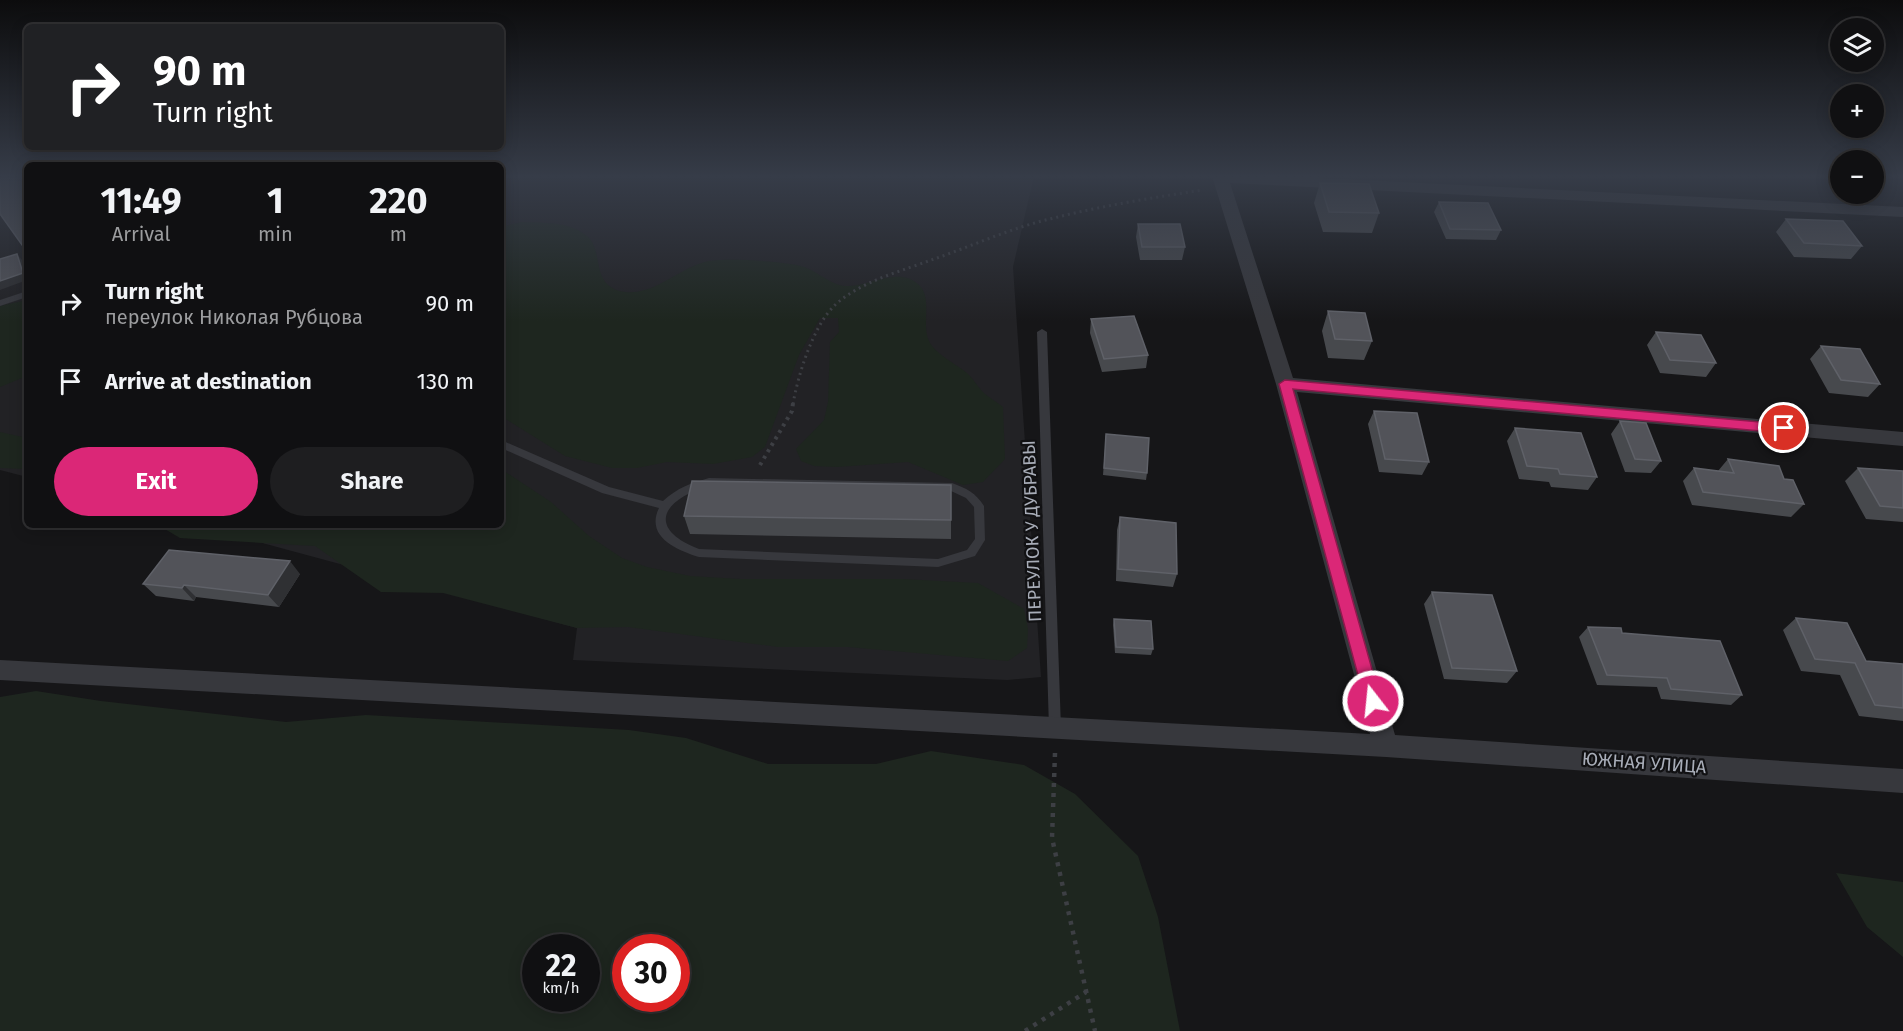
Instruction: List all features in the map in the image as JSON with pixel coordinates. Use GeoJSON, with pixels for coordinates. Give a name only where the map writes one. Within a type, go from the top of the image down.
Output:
{"type":"FeatureCollection","features":[{"type":"Feature","properties":{"kind":"street"},"geometry":{"type":"LineString","coordinates":[[1235,224],[1285,384],[1386,746]]}},
{"type":"Feature","properties":{"kind":"street"},"geometry":{"type":"LineString","coordinates":[[1285,384],[1903,439]]}},
{"type":"Feature","properties":{"kind":"street","name":"ЮЖНАЯ УЛИЦА"},"geometry":{"type":"LineString","coordinates":[[0,670],[1386,746],[1903,781]]}},
{"type":"Feature","properties":{"kind":"lane"},"geometry":{"type":"LineString","coordinates":[[0,303],[24,295]]}},
{"type":"Feature","properties":{"kind":"lane","name":"ПЕРЕУЛОК У ДУБРАВЫ"},"geometry":{"type":"LineString","coordinates":[[1042,332],[1055,728]]}},
{"type":"Feature","properties":{"kind":"lane"},"geometry":{"type":"LineString","coordinates":[[504,445],[606,490],[663,505]]}},
{"type":"Feature","properties":{"kind":"lane"},"geometry":{"type":"LineString","coordinates":[[709,482],[952,487],[970,495],[979,506],[980,540],[971,553],[938,563],[699,553],[682,549],[669,541],[661,527],[663,505],[674,494],[691,485],[709,482]]}},
{"type":"Feature","properties":{"kind":"path"},"geometry":{"type":"LineString","coordinates":[[747,481],[768,455],[792,411],[798,377],[811,344],[832,307],[847,295],[895,273],[1034,224]]}},
{"type":"Feature","properties":{"kind":"path"},"geometry":{"type":"LineString","coordinates":[[1055,728],[1052,838],[1095,1031]]}},
{"type":"Feature","properties":{"kind":"path"},"geometry":{"type":"LineString","coordinates":[[1025,1031],[1086,992]]}},
{"type":"Feature","properties":{"kind":"shaded area"},"geometry":{"type":"Polygon","coordinates":[[[0,224],[24,224],[24,476],[0,470],[0,224]]]}},
{"type":"Feature","properties":{"kind":"shaded area"},"geometry":{"type":"Polygon","coordinates":[[[504,224],[1023,224],[1013,267],[1041,677],[1007,680],[573,660],[577,628],[207,528],[504,528],[504,224]]]}},
{"type":"Feature","properties":{"kind":"shaded area"},"geometry":{"type":"Polygon","coordinates":[[[557,224],[580,231],[592,243],[606,283],[614,289],[625,292],[647,289],[698,264],[718,260],[796,265],[810,269],[831,282],[843,286],[894,277],[911,280],[923,290],[927,334],[932,346],[967,373],[985,394],[1003,407],[1005,459],[983,482],[963,485],[908,462],[837,467],[814,466],[801,461],[796,449],[824,420],[828,402],[830,342],[839,332],[838,318],[820,318],[799,355],[765,447],[752,457],[713,464],[667,462],[637,468],[612,468],[565,456],[504,418],[504,226],[557,224]]]}},
{"type":"Feature","properties":{"kind":"shaded area"},"geometry":{"type":"Polygon","coordinates":[[[24,301],[24,377],[0,387],[0,306],[24,301]]]}},
{"type":"Feature","properties":{"kind":"shaded area"},"geometry":{"type":"Polygon","coordinates":[[[0,432],[24,437],[24,469],[0,468],[0,432]]]}},
{"type":"Feature","properties":{"kind":"shaded area"},"geometry":{"type":"Polygon","coordinates":[[[504,471],[551,502],[589,536],[622,558],[647,567],[690,576],[740,579],[903,579],[978,583],[1024,609],[1028,629],[1027,648],[1008,661],[848,647],[778,647],[628,627],[577,628],[443,593],[381,592],[315,546],[180,538],[163,528],[504,528],[504,471]]]}},
{"type":"Feature","properties":{"kind":"shaded area"},"geometry":{"type":"Polygon","coordinates":[[[36,691],[101,701],[286,722],[366,715],[629,730],[686,738],[768,764],[876,764],[931,751],[1024,765],[1075,794],[1138,856],[1158,917],[1180,1031],[0,1031],[0,697],[36,691]]]}},
{"type":"Feature","properties":{"kind":"shaded area"},"geometry":{"type":"Polygon","coordinates":[[[1836,873],[1903,882],[1903,957],[1867,927],[1836,873]]]}},
{"type":"Feature","properties":{"kind":"building"},"geometry":{"type":"Polygon","coordinates":[[[7,224],[24,224],[24,248],[7,224]]]}},
{"type":"Feature","properties":{"kind":"building"},"geometry":{"type":"Polygon","coordinates":[[[1138,224],[1180,224],[1185,247],[1142,247],[1138,224]]]}},
{"type":"Feature","properties":{"kind":"building"},"geometry":{"type":"Polygon","coordinates":[[[1448,224],[1498,224],[1501,230],[1450,229],[1448,224]]]}},
{"type":"Feature","properties":{"kind":"building"},"geometry":{"type":"Polygon","coordinates":[[[1790,224],[1845,224],[1862,246],[1804,243],[1790,224]]]}},
{"type":"Feature","properties":{"kind":"building"},"geometry":{"type":"Polygon","coordinates":[[[17,254],[23,273],[0,281],[0,259],[17,254]]]}},
{"type":"Feature","properties":{"kind":"building"},"geometry":{"type":"Polygon","coordinates":[[[1328,311],[1365,313],[1372,341],[1335,339],[1328,311]]]}},
{"type":"Feature","properties":{"kind":"building"},"geometry":{"type":"Polygon","coordinates":[[[1134,316],[1148,355],[1104,359],[1091,319],[1134,316]]]}},
{"type":"Feature","properties":{"kind":"building"},"geometry":{"type":"Polygon","coordinates":[[[1656,332],[1701,335],[1716,363],[1670,360],[1656,332]]]}},
{"type":"Feature","properties":{"kind":"building"},"geometry":{"type":"Polygon","coordinates":[[[1821,346],[1860,349],[1880,384],[1841,380],[1821,346]]]}},
{"type":"Feature","properties":{"kind":"building"},"geometry":{"type":"Polygon","coordinates":[[[1374,411],[1417,413],[1429,462],[1385,459],[1374,411]]]}},
{"type":"Feature","properties":{"kind":"building"},"geometry":{"type":"Polygon","coordinates":[[[1620,421],[1646,423],[1661,461],[1635,459],[1620,421]]]}},
{"type":"Feature","properties":{"kind":"building"},"geometry":{"type":"Polygon","coordinates":[[[1515,428],[1581,433],[1597,477],[1560,474],[1558,469],[1527,466],[1515,428]]]}},
{"type":"Feature","properties":{"kind":"building"},"geometry":{"type":"Polygon","coordinates":[[[1106,434],[1149,438],[1147,473],[1104,468],[1106,434]]]}},
{"type":"Feature","properties":{"kind":"building"},"geometry":{"type":"Polygon","coordinates":[[[1728,459],[1779,466],[1784,479],[1793,480],[1804,504],[1703,492],[1694,468],[1734,473],[1728,459]]]}},
{"type":"Feature","properties":{"kind":"building"},"geometry":{"type":"Polygon","coordinates":[[[1858,468],[1903,471],[1903,508],[1880,506],[1858,468]]]}},
{"type":"Feature","properties":{"kind":"building"},"geometry":{"type":"Polygon","coordinates":[[[692,481],[951,485],[951,520],[684,516],[692,481]]]}},
{"type":"Feature","properties":{"kind":"building"},"geometry":{"type":"Polygon","coordinates":[[[1120,517],[1176,523],[1177,574],[1118,569],[1120,517]]]}},
{"type":"Feature","properties":{"kind":"building"},"geometry":{"type":"Polygon","coordinates":[[[169,550],[290,561],[268,595],[184,585],[182,588],[143,584],[169,550]]]}},
{"type":"Feature","properties":{"kind":"building"},"geometry":{"type":"Polygon","coordinates":[[[1432,592],[1492,595],[1517,671],[1452,668],[1432,592]]]}},
{"type":"Feature","properties":{"kind":"building"},"geometry":{"type":"Polygon","coordinates":[[[1796,618],[1847,623],[1866,661],[1903,664],[1903,708],[1875,705],[1855,663],[1815,659],[1796,618]]]}},
{"type":"Feature","properties":{"kind":"building"},"geometry":{"type":"Polygon","coordinates":[[[1114,619],[1151,621],[1153,649],[1116,647],[1114,619]]]}},
{"type":"Feature","properties":{"kind":"building"},"geometry":{"type":"Polygon","coordinates":[[[1588,627],[1621,628],[1622,633],[1720,641],[1742,695],[1671,689],[1667,678],[1607,675],[1588,627]]]}},
{"type":"Feature","properties":{"kind":"route"},"geometry":{"type":"LineString","coordinates":[[1373,701],[1285,384],[1784,428]]}}]}
